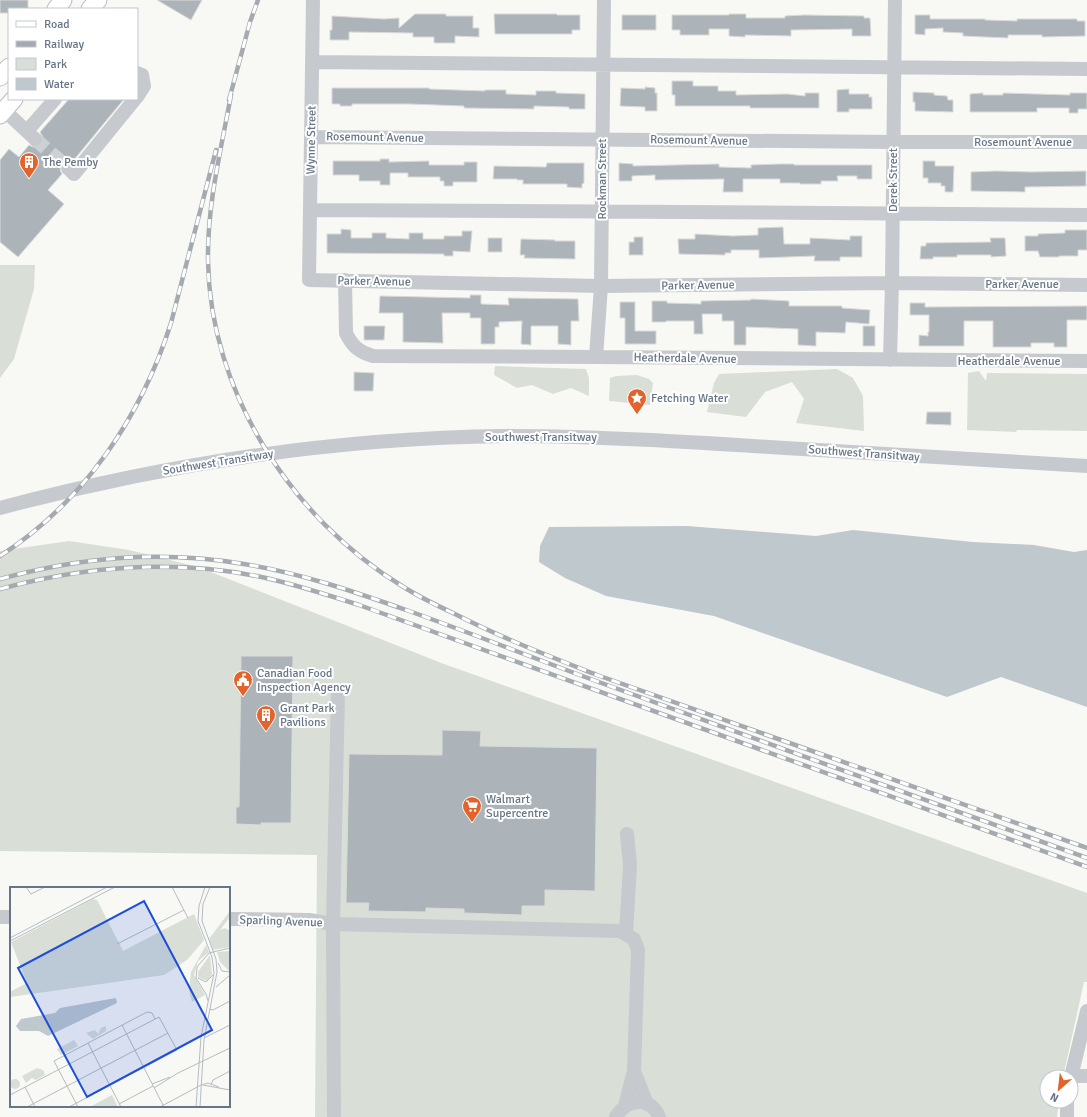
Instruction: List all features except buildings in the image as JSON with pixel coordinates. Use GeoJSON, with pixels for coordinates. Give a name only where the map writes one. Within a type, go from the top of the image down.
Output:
{"type":"FeatureCollection","features":[{"type":"Feature","properties":{"kind":"main road"},"geometry":{"type":"LineString","coordinates":[[57,8],[63,0]]}},
{"type":"Feature","properties":{"kind":"main road"},"geometry":{"type":"LineString","coordinates":[[91,8],[98,0]]}},
{"type":"Feature","properties":{"kind":"main road"},"geometry":{"type":"LineString","coordinates":[[0,77],[8,68]]}},
{"type":"Feature","properties":{"kind":"street","name":"Wynne Street"},"geometry":{"type":"LineString","coordinates":[[309,280],[313,0]]}},
{"type":"Feature","properties":{"kind":"street","name":"Rockman Street"},"geometry":{"type":"LineString","coordinates":[[596,357],[601,286],[604,0]]}},
{"type":"Feature","properties":{"kind":"street","name":"Derek Street"},"geometry":{"type":"LineString","coordinates":[[890,360],[895,0]]}},
{"type":"Feature","properties":{"kind":"street"},"geometry":{"type":"LineString","coordinates":[[312,62],[1087,69]]}},
{"type":"Feature","properties":{"kind":"street"},"geometry":{"type":"LineString","coordinates":[[138,73],[142,75],[144,86],[138,95]]}},
{"type":"Feature","properties":{"kind":"street"},"geometry":{"type":"LineString","coordinates":[[6,108],[31,135],[53,100]]}},
{"type":"Feature","properties":{"kind":"street"},"geometry":{"type":"LineString","coordinates":[[68,168],[74,174],[134,100]]}},
{"type":"Feature","properties":{"kind":"street","name":"Rosemount Avenue"},"geometry":{"type":"LineString","coordinates":[[312,137],[893,142],[1087,142]]}},
{"type":"Feature","properties":{"kind":"street"},"geometry":{"type":"LineString","coordinates":[[310,210],[893,212],[1087,215]]}},
{"type":"Feature","properties":{"kind":"street","name":"Parker Avenue"},"geometry":{"type":"LineString","coordinates":[[309,280],[601,286],[892,283],[1087,285]]}},
{"type":"Feature","properties":{"kind":"street","name":"Heatherdale Avenue"},"geometry":{"type":"LineString","coordinates":[[345,280],[346,333],[349,340],[358,350],[364,354],[372,356],[1087,361]]}},
{"type":"Feature","properties":{"kind":"street","name":"Southwest Transitway"},"geometry":{"type":"LineString","coordinates":[[0,508],[66,490],[230,459],[326,447],[504,436],[671,440],[1087,466]]}},
{"type":"Feature","properties":{"kind":"street"},"geometry":{"type":"LineString","coordinates":[[334,1117],[333,924],[338,692]]}},
{"type":"Feature","properties":{"kind":"street"},"geometry":{"type":"LineString","coordinates":[[620,1111],[634,1072],[638,950],[634,939],[626,934],[630,865],[627,834]]}},
{"type":"Feature","properties":{"kind":"street","name":"Sparling Avenue"},"geometry":{"type":"LineString","coordinates":[[230,919],[309,920],[333,924],[620,931],[626,934]]}},
{"type":"Feature","properties":{"kind":"street"},"geometry":{"type":"LineString","coordinates":[[1073,1069],[1087,1011]]}},
{"type":"Feature","properties":{"kind":"street"},"geometry":{"type":"LineString","coordinates":[[634,1072],[647,1104]]}},
{"type":"Feature","properties":{"kind":"street"},"geometry":{"type":"LineString","coordinates":[[605,1117],[620,1111],[632,1102],[647,1104],[654,1108],[660,1116]]}},
{"type":"Feature","properties":{"kind":"green space"},"geometry":{"type":"Polygon","coordinates":[[[0,265],[35,265],[34,289],[14,359],[0,378],[0,265]]]}},
{"type":"Feature","properties":{"kind":"green space"},"geometry":{"type":"Polygon","coordinates":[[[495,366],[586,369],[589,378],[589,396],[571,388],[553,394],[532,385],[517,388],[494,375],[495,366]]]}},
{"type":"Feature","properties":{"kind":"green space"},"geometry":{"type":"Polygon","coordinates":[[[837,369],[853,378],[863,396],[864,431],[796,423],[804,399],[792,382],[765,392],[746,417],[707,412],[714,383],[719,374],[837,369]]]}},
{"type":"Feature","properties":{"kind":"green space"},"geometry":{"type":"Polygon","coordinates":[[[979,371],[986,381],[987,373],[1087,374],[1087,431],[1017,430],[1016,432],[967,430],[968,373],[979,371]]]}},
{"type":"Feature","properties":{"kind":"green space"},"geometry":{"type":"Polygon","coordinates":[[[637,375],[649,379],[653,383],[650,405],[609,401],[610,378],[616,376],[637,375]]]}},
{"type":"Feature","properties":{"kind":"green space"},"geometry":{"type":"Polygon","coordinates":[[[69,541],[129,550],[198,567],[444,664],[1087,893],[1087,982],[1084,982],[1065,1069],[1039,1069],[1039,1109],[1058,1109],[1057,1117],[315,1117],[317,855],[0,851],[0,551],[69,541]]]}},
{"type":"Feature","properties":{"kind":"water"},"geometry":{"type":"Polygon","coordinates":[[[687,526],[816,536],[853,530],[973,542],[1034,545],[1074,552],[1087,550],[1087,707],[1001,677],[947,697],[714,616],[606,596],[565,578],[539,562],[540,546],[549,527],[687,526]]]}},
{"type":"Feature","properties":{"kind":"tunnel"},"geometry":{"type":"LineString","coordinates":[[35,139],[68,168]]}},
{"type":"Feature","properties":{"kind":"railway"},"geometry":{"type":"LineString","coordinates":[[229,100],[250,22],[258,0]]}},
{"type":"Feature","properties":{"kind":"railway"},"geometry":{"type":"LineString","coordinates":[[231,95],[215,178],[208,240],[212,310],[224,358],[241,404],[264,448],[293,488],[326,525],[362,558],[415,594],[491,631],[561,661],[1087,848]]}},
{"type":"Feature","properties":{"kind":"railway"},"geometry":{"type":"LineString","coordinates":[[0,556],[30,534],[58,510],[83,483],[106,454],[126,424],[158,358],[171,323],[216,150]]}},
{"type":"Feature","properties":{"kind":"railway"},"geometry":{"type":"LineString","coordinates":[[0,579],[61,565],[121,558],[151,557],[182,557],[212,560],[286,572],[348,590],[409,611],[794,753],[1087,858]]}},
{"type":"Feature","properties":{"kind":"railway"},"geometry":{"type":"LineString","coordinates":[[0,589],[33,581],[99,570],[166,567],[199,568],[233,572],[278,581],[359,605],[1087,867]]}},
{"type":"Feature","properties":{"kind":"place","name":"The Pemby"},"geometry":{"type":"Point","coordinates":[29,179]}},
{"type":"Feature","properties":{"kind":"place","name":"Fetching Water"},"geometry":{"type":"Point","coordinates":[637,415]}},
{"type":"Feature","properties":{"kind":"place","name":"Canadian Food Inspection Agency"},"geometry":{"type":"Point","coordinates":[243,697]}},
{"type":"Feature","properties":{"kind":"place","name":"Grant Park Pavilions"},"geometry":{"type":"Point","coordinates":[266,732]}},
{"type":"Feature","properties":{"kind":"place","name":"Walmart Supercentre"},"geometry":{"type":"Point","coordinates":[472,823]}}]}
